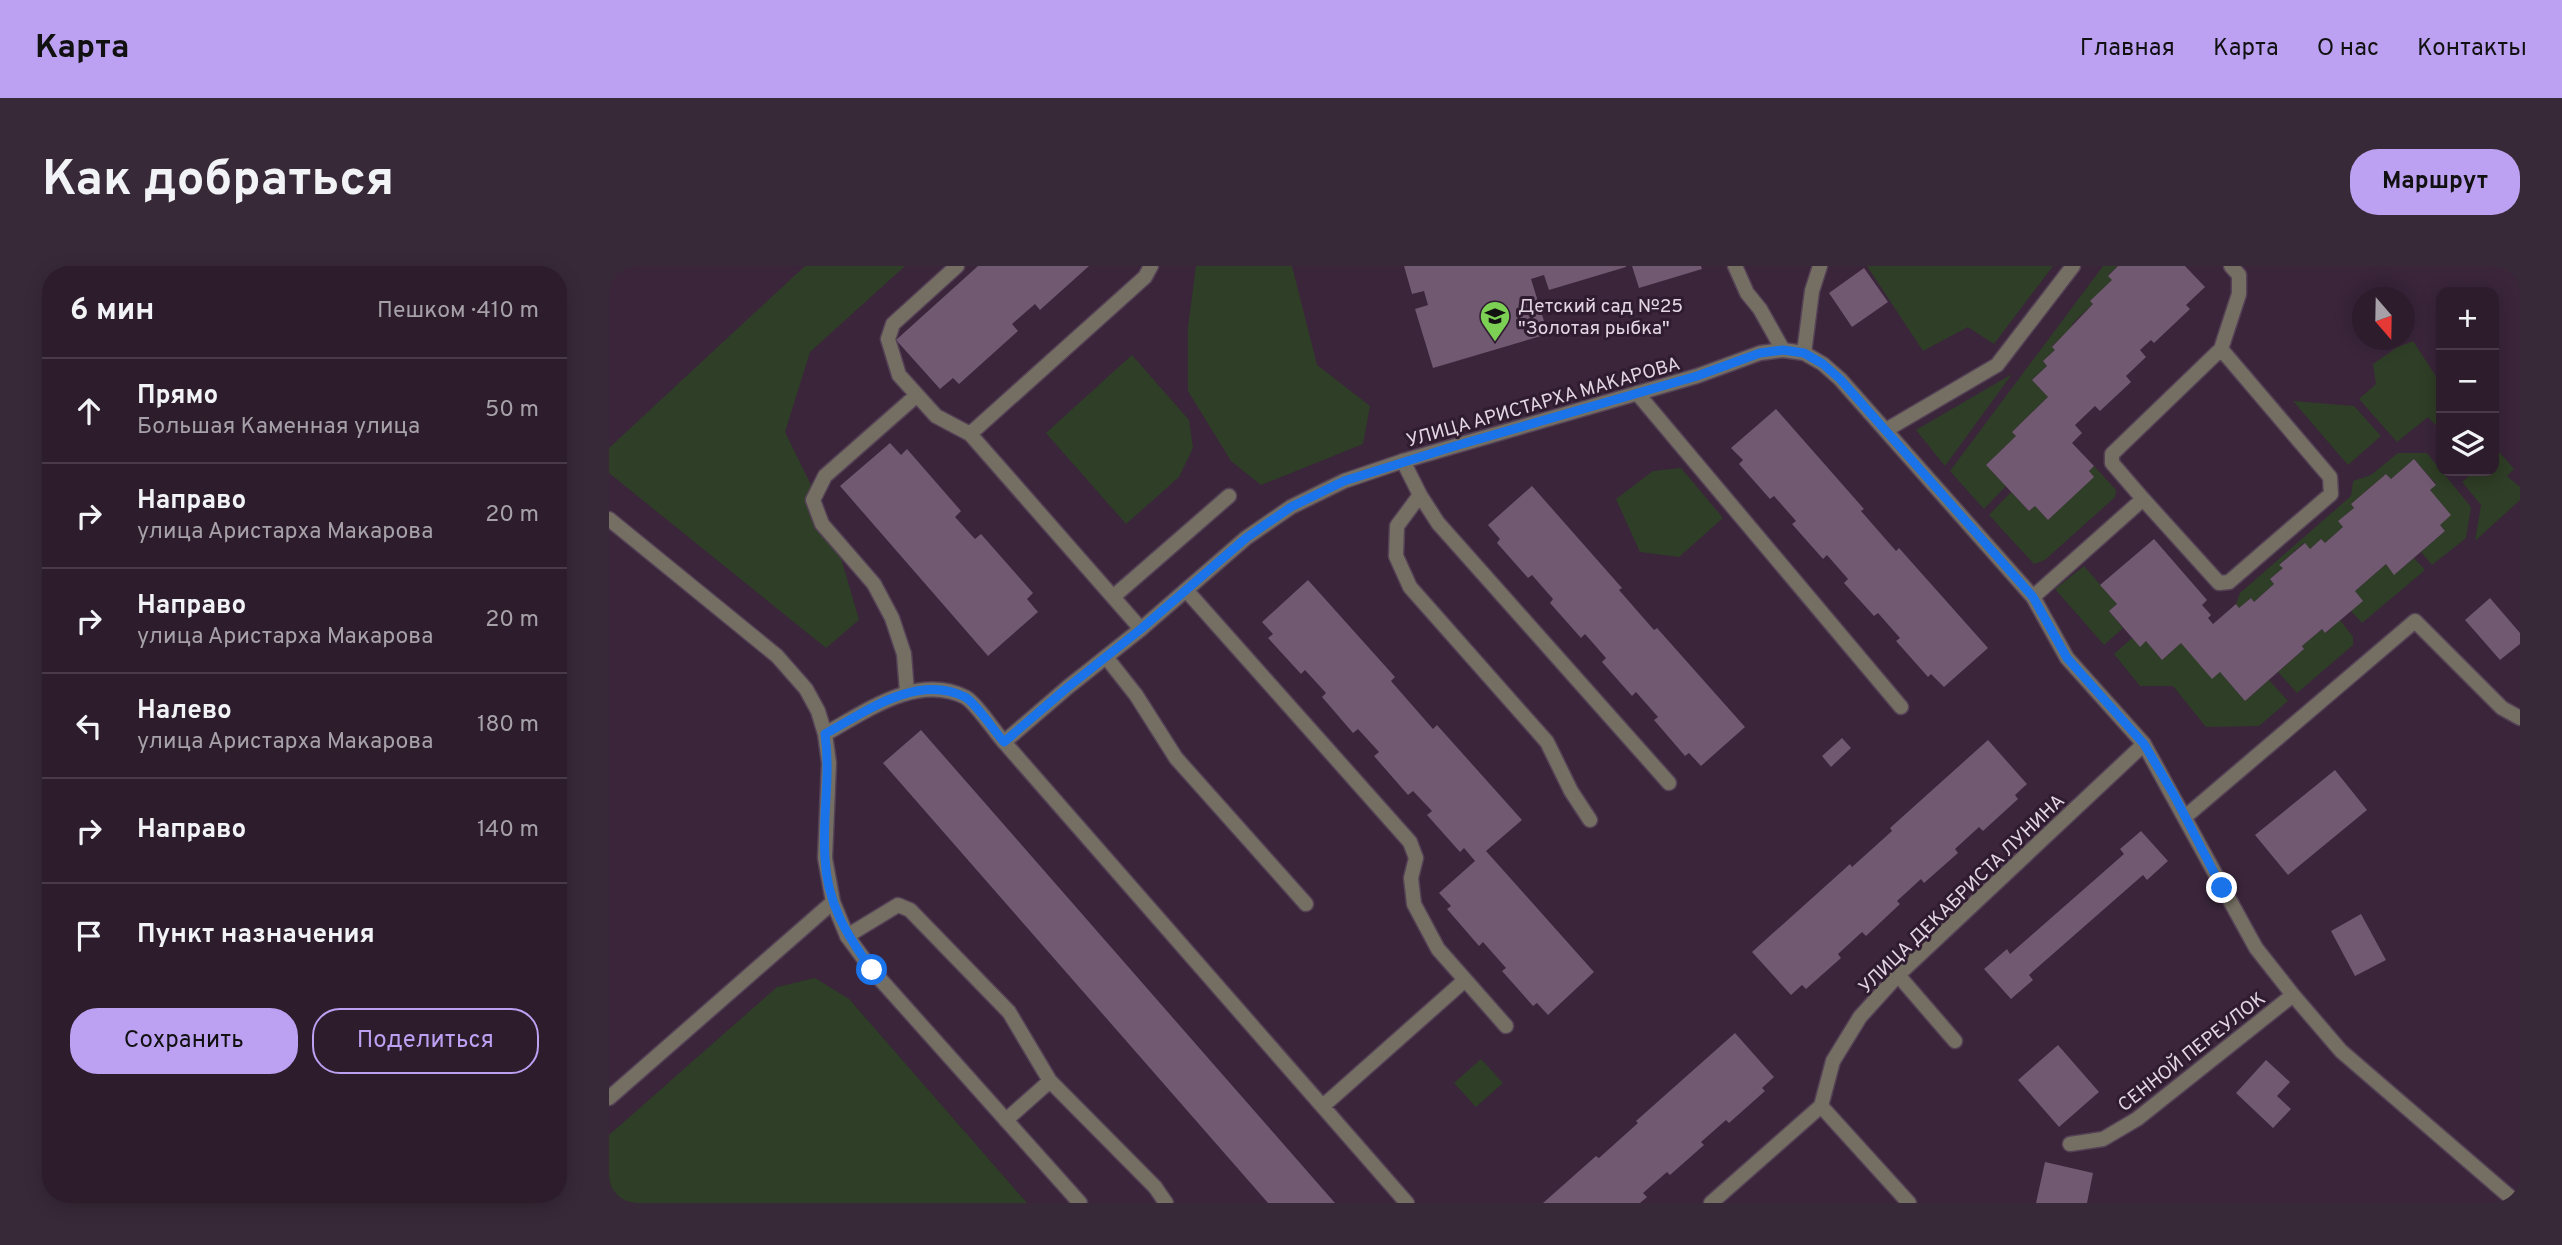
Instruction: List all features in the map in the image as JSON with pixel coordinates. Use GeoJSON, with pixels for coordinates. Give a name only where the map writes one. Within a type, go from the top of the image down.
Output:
{"type":"FeatureCollection","features":[{"type":"Feature","properties":{"kind":"street"},"geometry":{"type":"LineString","coordinates":[[957,266],[893,324],[888,339],[899,375],[936,416],[970,434],[1141,629]]}},
{"type":"Feature","properties":{"kind":"street"},"geometry":{"type":"LineString","coordinates":[[970,434],[1145,277],[1151,266]]}},
{"type":"Feature","properties":{"kind":"street"},"geometry":{"type":"LineString","coordinates":[[1735,266],[1747,293],[1760,309],[1783,350]]}},
{"type":"Feature","properties":{"kind":"street"},"geometry":{"type":"LineString","coordinates":[[1820,266],[1812,291],[1804,353],[1823,364],[1840,379],[2033,597],[2067,658],[2144,744],[2256,948],[2293,995],[2341,1051],[2517,1203]]}},
{"type":"Feature","properties":{"kind":"street"},"geometry":{"type":"LineString","coordinates":[[1886,430],[1997,365],[2073,266]]}},
{"type":"Feature","properties":{"kind":"street"},"geometry":{"type":"LineString","coordinates":[[2221,349],[2330,477],[2331,494],[2229,582],[2219,583],[2112,463],[2112,454],[2221,349],[2239,294],[2239,275],[2231,266]]}},
{"type":"Feature","properties":{"kind":"street","name":"УЛИЦА АРИСТАРХА МАКАРОВА"},"geometry":{"type":"LineString","coordinates":[[1004,742],[1246,538],[1291,507],[1344,481],[1403,461],[1697,376],[1760,353],[1783,350],[1804,353]]}},
{"type":"Feature","properties":{"kind":"street"},"geometry":{"type":"LineString","coordinates":[[1637,393],[1901,707]]}},
{"type":"Feature","properties":{"kind":"street"},"geometry":{"type":"LineString","coordinates":[[907,692],[904,654],[892,618],[874,584],[822,524],[813,500],[825,476],[917,395]]}},
{"type":"Feature","properties":{"kind":"street"},"geometry":{"type":"LineString","coordinates":[[1403,461],[1438,523],[1669,783]]}},
{"type":"Feature","properties":{"kind":"street"},"geometry":{"type":"LineString","coordinates":[[1420,495],[1397,526],[1396,556],[1410,587],[1547,742],[1571,791],[1590,820]]}},
{"type":"Feature","properties":{"kind":"street"},"geometry":{"type":"LineString","coordinates":[[1113,597],[1229,496]]}},
{"type":"Feature","properties":{"kind":"street"},"geometry":{"type":"LineString","coordinates":[[2033,597],[2143,499]]}},
{"type":"Feature","properties":{"kind":"street"},"geometry":{"type":"LineString","coordinates":[[609,519],[777,656],[806,690],[818,711],[825,734],[829,763],[825,858],[833,902],[847,936],[872,970],[1080,1203]]}},
{"type":"Feature","properties":{"kind":"street"},"geometry":{"type":"LineString","coordinates":[[1186,590],[1410,842],[1416,858],[1412,878],[1414,904],[1438,949],[1506,1026]]}},
{"type":"Feature","properties":{"kind":"street"},"geometry":{"type":"LineString","coordinates":[[2185,817],[2415,621],[2502,708],[2520,718]]}},
{"type":"Feature","properties":{"kind":"street"},"geometry":{"type":"LineString","coordinates":[[1106,657],[1136,695],[1177,758],[1306,904]]}},
{"type":"Feature","properties":{"kind":"street"},"geometry":{"type":"LineString","coordinates":[[825,734],[907,692],[937,690],[966,698],[1407,1203]]}},
{"type":"Feature","properties":{"kind":"street","name":"УЛИЦА ДЕКАБРИСТА ЛУНИНА"},"geometry":{"type":"LineString","coordinates":[[1821,1106],[1833,1061],[1860,1017],[1898,975],[2144,744]]}},
{"type":"Feature","properties":{"kind":"street"},"geometry":{"type":"LineString","coordinates":[[609,1098],[833,902]]}},
{"type":"Feature","properties":{"kind":"street"},"geometry":{"type":"LineString","coordinates":[[847,936],[898,905],[909,910],[1009,1012],[1050,1081],[1154,1187],[1166,1203]]}},
{"type":"Feature","properties":{"kind":"street"},"geometry":{"type":"LineString","coordinates":[[1898,975],[1955,1041]]}},
{"type":"Feature","properties":{"kind":"street"},"geometry":{"type":"LineString","coordinates":[[1323,1106],[1465,980]]}},
{"type":"Feature","properties":{"kind":"street","name":"СЕННОЙ ПЕРЕУЛОК"},"geometry":{"type":"LineString","coordinates":[[2070,1144],[2103,1139],[2137,1119],[2293,995]]}},
{"type":"Feature","properties":{"kind":"street"},"geometry":{"type":"LineString","coordinates":[[1006,1120],[1050,1081]]}},
{"type":"Feature","properties":{"kind":"street"},"geometry":{"type":"LineString","coordinates":[[1711,1203],[1821,1106],[1909,1203]]}},
{"type":"Feature","properties":{"kind":"green space"},"geometry":{"type":"Polygon","coordinates":[[[805,266],[905,266],[810,352],[785,432],[833,530],[859,620],[826,648],[609,473],[609,448],[805,266]]]}},
{"type":"Feature","properties":{"kind":"green space"},"geometry":{"type":"Polygon","coordinates":[[[1196,266],[1292,266],[1317,365],[1370,406],[1363,444],[1261,485],[1231,461],[1188,391],[1188,327],[1196,266]]]}},
{"type":"Feature","properties":{"kind":"green space"},"geometry":{"type":"Polygon","coordinates":[[[1867,266],[2053,266],[1994,344],[1968,327],[1923,351],[1867,266]]]}},
{"type":"Feature","properties":{"kind":"green space"},"geometry":{"type":"Polygon","coordinates":[[[2103,266],[2118,266],[2108,275],[2112,280],[2052,346],[2055,350],[2043,361],[2047,366],[2032,380],[2048,397],[2012,432],[2016,436],[1986,465],[2006,486],[1984,509],[1950,471],[2103,266]]]}},
{"type":"Feature","properties":{"kind":"green space"},"geometry":{"type":"Polygon","coordinates":[[[2415,344],[2436,376],[2436,426],[2428,417],[2397,442],[2359,399],[2376,384],[2373,364],[2393,350],[2415,350],[2415,344]]]}},
{"type":"Feature","properties":{"kind":"green space"},"geometry":{"type":"Polygon","coordinates":[[[1132,355],[1189,420],[1193,448],[1179,477],[1126,524],[1046,433],[1132,355]]]}},
{"type":"Feature","properties":{"kind":"green space"},"geometry":{"type":"Polygon","coordinates":[[[2012,374],[1945,466],[1916,430],[2012,374]]]}},
{"type":"Feature","properties":{"kind":"green space"},"geometry":{"type":"Polygon","coordinates":[[[2293,401],[2354,406],[2381,436],[2348,465],[2293,401]]]}},
{"type":"Feature","properties":{"kind":"green space"},"geometry":{"type":"Polygon","coordinates":[[[2499,452],[2514,469],[2507,476],[2520,487],[2520,500],[2475,541],[2481,505],[2462,482],[2469,476],[2499,476],[2499,452]]]}},
{"type":"Feature","properties":{"kind":"green space"},"geometry":{"type":"Polygon","coordinates":[[[2398,453],[2427,453],[2436,464],[2436,476],[2446,476],[2471,507],[2466,538],[2432,565],[2421,552],[2445,531],[2440,525],[2430,490],[2436,484],[2414,459],[2391,479],[2386,474],[2351,504],[2354,508],[2338,521],[2343,527],[2325,543],[2321,539],[2310,549],[2304,543],[2280,564],[2283,568],[2270,579],[2274,584],[2254,602],[2251,598],[2239,608],[2236,604],[2240,593],[2351,496],[2353,481],[2371,475],[2398,453]]]}},
{"type":"Feature","properties":{"kind":"green space"},"geometry":{"type":"Polygon","coordinates":[[[2094,466],[2116,490],[2115,497],[2045,560],[2034,564],[1989,515],[2011,492],[2029,511],[2035,506],[2048,520],[2093,477],[2089,471],[2094,466]]]}},
{"type":"Feature","properties":{"kind":"green space"},"geometry":{"type":"Polygon","coordinates":[[[1681,468],[1723,518],[1679,557],[1640,552],[1616,499],[1653,471],[1681,468]]]}},
{"type":"Feature","properties":{"kind":"green space"},"geometry":{"type":"Polygon","coordinates":[[[2414,558],[2425,570],[2362,623],[2351,611],[2355,591],[2386,564],[2395,574],[2414,558]]]}},
{"type":"Feature","properties":{"kind":"green space"},"geometry":{"type":"Polygon","coordinates":[[[2084,566],[2117,604],[2109,611],[2123,628],[2104,645],[2055,589],[2084,566]]]}},
{"type":"Feature","properties":{"kind":"green space"},"geometry":{"type":"Polygon","coordinates":[[[2340,620],[2353,637],[2353,645],[2297,693],[2278,672],[2322,629],[2326,633],[2340,620]]]}},
{"type":"Feature","properties":{"kind":"green space"},"geometry":{"type":"Polygon","coordinates":[[[2132,638],[2140,646],[2146,641],[2162,660],[2181,643],[2220,672],[2245,701],[2269,680],[2288,701],[2259,726],[2206,727],[2173,686],[2140,686],[2114,654],[2132,638]]]}},
{"type":"Feature","properties":{"kind":"green space"},"geometry":{"type":"Polygon","coordinates":[[[815,978],[849,999],[1027,1203],[609,1203],[609,1135],[777,987],[815,978]]]}},
{"type":"Feature","properties":{"kind":"green space"},"geometry":{"type":"Polygon","coordinates":[[[1481,1059],[1503,1083],[1476,1107],[1454,1083],[1481,1059]]]}},
{"type":"Feature","properties":{"kind":"building"},"geometry":{"type":"Polygon","coordinates":[[[978,266],[1089,266],[1040,310],[1035,304],[1012,324],[1018,331],[959,384],[953,378],[940,389],[896,340],[978,266]]]}},
{"type":"Feature","properties":{"kind":"building"},"geometry":{"type":"Polygon","coordinates":[[[1404,266],[1626,267],[1549,290],[1544,275],[1531,279],[1548,334],[1433,368],[1415,309],[1428,305],[1424,291],[1412,294],[1404,266]]]}},
{"type":"Feature","properties":{"kind":"building"},"geometry":{"type":"Polygon","coordinates":[[[1632,266],[1701,266],[1702,269],[1639,288],[1632,266]]]}},
{"type":"Feature","properties":{"kind":"building"},"geometry":{"type":"Polygon","coordinates":[[[2118,266],[2185,266],[2205,287],[2186,305],[2190,309],[2154,343],[2151,340],[2140,350],[2146,357],[2126,376],[2131,382],[2100,411],[2095,406],[2075,425],[2082,433],[2072,443],[2094,466],[2089,471],[2094,477],[2048,520],[2035,506],[2029,511],[1986,465],[2016,436],[2012,432],[2048,397],[2032,380],[2047,366],[2043,361],[2055,350],[2052,347],[2093,304],[2090,301],[2112,280],[2108,276],[2118,266]]]}},
{"type":"Feature","properties":{"kind":"building"},"geometry":{"type":"Polygon","coordinates":[[[1864,268],[1888,302],[1852,327],[1829,293],[1864,268]]]}},
{"type":"Feature","properties":{"kind":"building"},"geometry":{"type":"Polygon","coordinates":[[[1776,409],[1864,509],[1861,511],[1896,551],[1899,548],[1988,648],[1944,687],[1931,674],[1928,677],[1896,641],[1900,638],[1878,613],[1874,616],[1844,583],[1848,579],[1827,555],[1823,559],[1792,524],[1796,521],[1774,496],[1770,499],[1739,464],[1743,460],[1731,448],[1776,409]]]}},
{"type":"Feature","properties":{"kind":"building"},"geometry":{"type":"Polygon","coordinates":[[[890,443],[901,455],[907,449],[961,511],[955,517],[975,539],[981,534],[1033,593],[1027,599],[1038,612],[988,656],[840,486],[890,443]]]}},
{"type":"Feature","properties":{"kind":"building"},"geometry":{"type":"Polygon","coordinates":[[[2414,459],[2436,485],[2430,490],[2451,515],[2440,525],[2445,531],[2394,575],[2386,564],[2355,591],[2363,601],[2325,633],[2322,629],[2302,646],[2304,649],[2245,701],[2220,672],[2212,679],[2181,643],[2162,660],[2146,641],[2140,647],[2109,611],[2117,604],[2100,585],[2154,539],[2207,600],[2202,605],[2211,615],[2208,618],[2213,624],[2236,604],[2239,608],[2251,598],[2254,602],[2274,584],[2270,579],[2283,568],[2279,565],[2305,543],[2310,549],[2321,539],[2325,543],[2343,527],[2338,521],[2354,508],[2351,504],[2386,474],[2391,479],[2414,459]]]}},
{"type":"Feature","properties":{"kind":"building"},"geometry":{"type":"Polygon","coordinates":[[[1532,486],[1622,588],[1619,590],[1654,630],[1657,628],[1745,727],[1701,766],[1689,753],[1685,756],[1654,720],[1658,717],[1636,692],[1632,696],[1602,662],[1606,658],[1585,634],[1581,638],[1550,603],[1553,599],[1532,575],[1528,578],[1497,543],[1500,539],[1488,525],[1532,486]]]}},
{"type":"Feature","properties":{"kind":"building"},"geometry":{"type":"Polygon","coordinates":[[[1308,580],[1395,677],[1391,681],[1433,729],[1437,725],[1522,820],[1486,851],[1594,972],[1548,1015],[1537,1003],[1533,1006],[1502,971],[1506,968],[1483,942],[1479,946],[1447,909],[1451,906],[1439,893],[1475,861],[1464,848],[1460,852],[1427,815],[1432,811],[1413,791],[1408,795],[1374,756],[1379,752],[1358,729],[1353,733],[1322,697],[1326,693],[1305,670],[1301,674],[1268,638],[1273,634],[1262,622],[1308,580]]]}},
{"type":"Feature","properties":{"kind":"building"},"geometry":{"type":"Polygon","coordinates":[[[2490,598],[2520,633],[2520,644],[2500,660],[2465,620],[2490,598]]]}},
{"type":"Feature","properties":{"kind":"building"},"geometry":{"type":"Polygon","coordinates":[[[921,730],[1335,1203],[1268,1203],[883,763],[921,730]]]}},
{"type":"Feature","properties":{"kind":"building"},"geometry":{"type":"Polygon","coordinates":[[[1842,738],[1851,748],[1831,767],[1822,756],[1842,738]]]}},
{"type":"Feature","properties":{"kind":"building"},"geometry":{"type":"Polygon","coordinates":[[[1988,740],[2027,784],[2015,795],[2018,799],[1983,831],[1979,827],[1955,849],[1958,853],[1924,883],[1921,879],[1897,901],[1900,904],[1866,936],[1862,932],[1838,954],[1841,958],[1806,989],[1802,985],[1791,995],[1752,952],[1850,864],[1852,867],[1892,831],[1890,828],[1988,740]]]}},
{"type":"Feature","properties":{"kind":"building"},"geometry":{"type":"Polygon","coordinates":[[[2335,770],[2367,810],[2288,875],[2255,835],[2335,770]]]}},
{"type":"Feature","properties":{"kind":"building"},"geometry":{"type":"Polygon","coordinates":[[[2141,831],[2168,861],[2147,880],[2143,875],[2029,975],[2033,980],[2011,999],[1984,969],[2007,949],[2010,954],[2124,854],[2120,849],[2141,831]]]}},
{"type":"Feature","properties":{"kind":"building"},"geometry":{"type":"Polygon","coordinates":[[[2361,914],[2386,960],[2355,976],[2331,931],[2361,914]]]}},
{"type":"Feature","properties":{"kind":"building"},"geometry":{"type":"Polygon","coordinates":[[[1735,1033],[1774,1077],[1762,1088],[1765,1091],[1729,1123],[1726,1120],[1701,1142],[1704,1145],[1670,1175],[1667,1172],[1643,1193],[1647,1197],[1640,1203],[1543,1203],[1596,1156],[1599,1158],[1638,1123],[1636,1121],[1735,1033]]]}},
{"type":"Feature","properties":{"kind":"building"},"geometry":{"type":"Polygon","coordinates":[[[2058,1045],[2099,1092],[2059,1127],[2018,1080],[2058,1045]]]}},
{"type":"Feature","properties":{"kind":"building"},"geometry":{"type":"Polygon","coordinates":[[[2266,1060],[2290,1082],[2277,1096],[2291,1109],[2273,1128],[2236,1093],[2266,1060]]]}},
{"type":"Feature","properties":{"kind":"building"},"geometry":{"type":"Polygon","coordinates":[[[2045,1162],[2093,1173],[2087,1203],[2036,1203],[2045,1162]]]}},
{"type":"Feature","properties":{"kind":"place","name":"Детский сад №25 \"Золотая рыбка\""},"geometry":{"type":"Point","coordinates":[1495,343]}},
{"type":"Feature","properties":{"kind":"route"},"geometry":{"type":"LineString","coordinates":[[872,970],[847,936],[833,902],[825,858],[829,763],[825,734],[907,692],[937,690],[966,698],[1004,742],[1246,538],[1291,507],[1344,481],[1403,461],[1697,376],[1760,353],[1783,350],[1804,353],[1823,364],[1840,379],[2033,597],[2067,658],[2144,744],[2222,888]]}}]}
